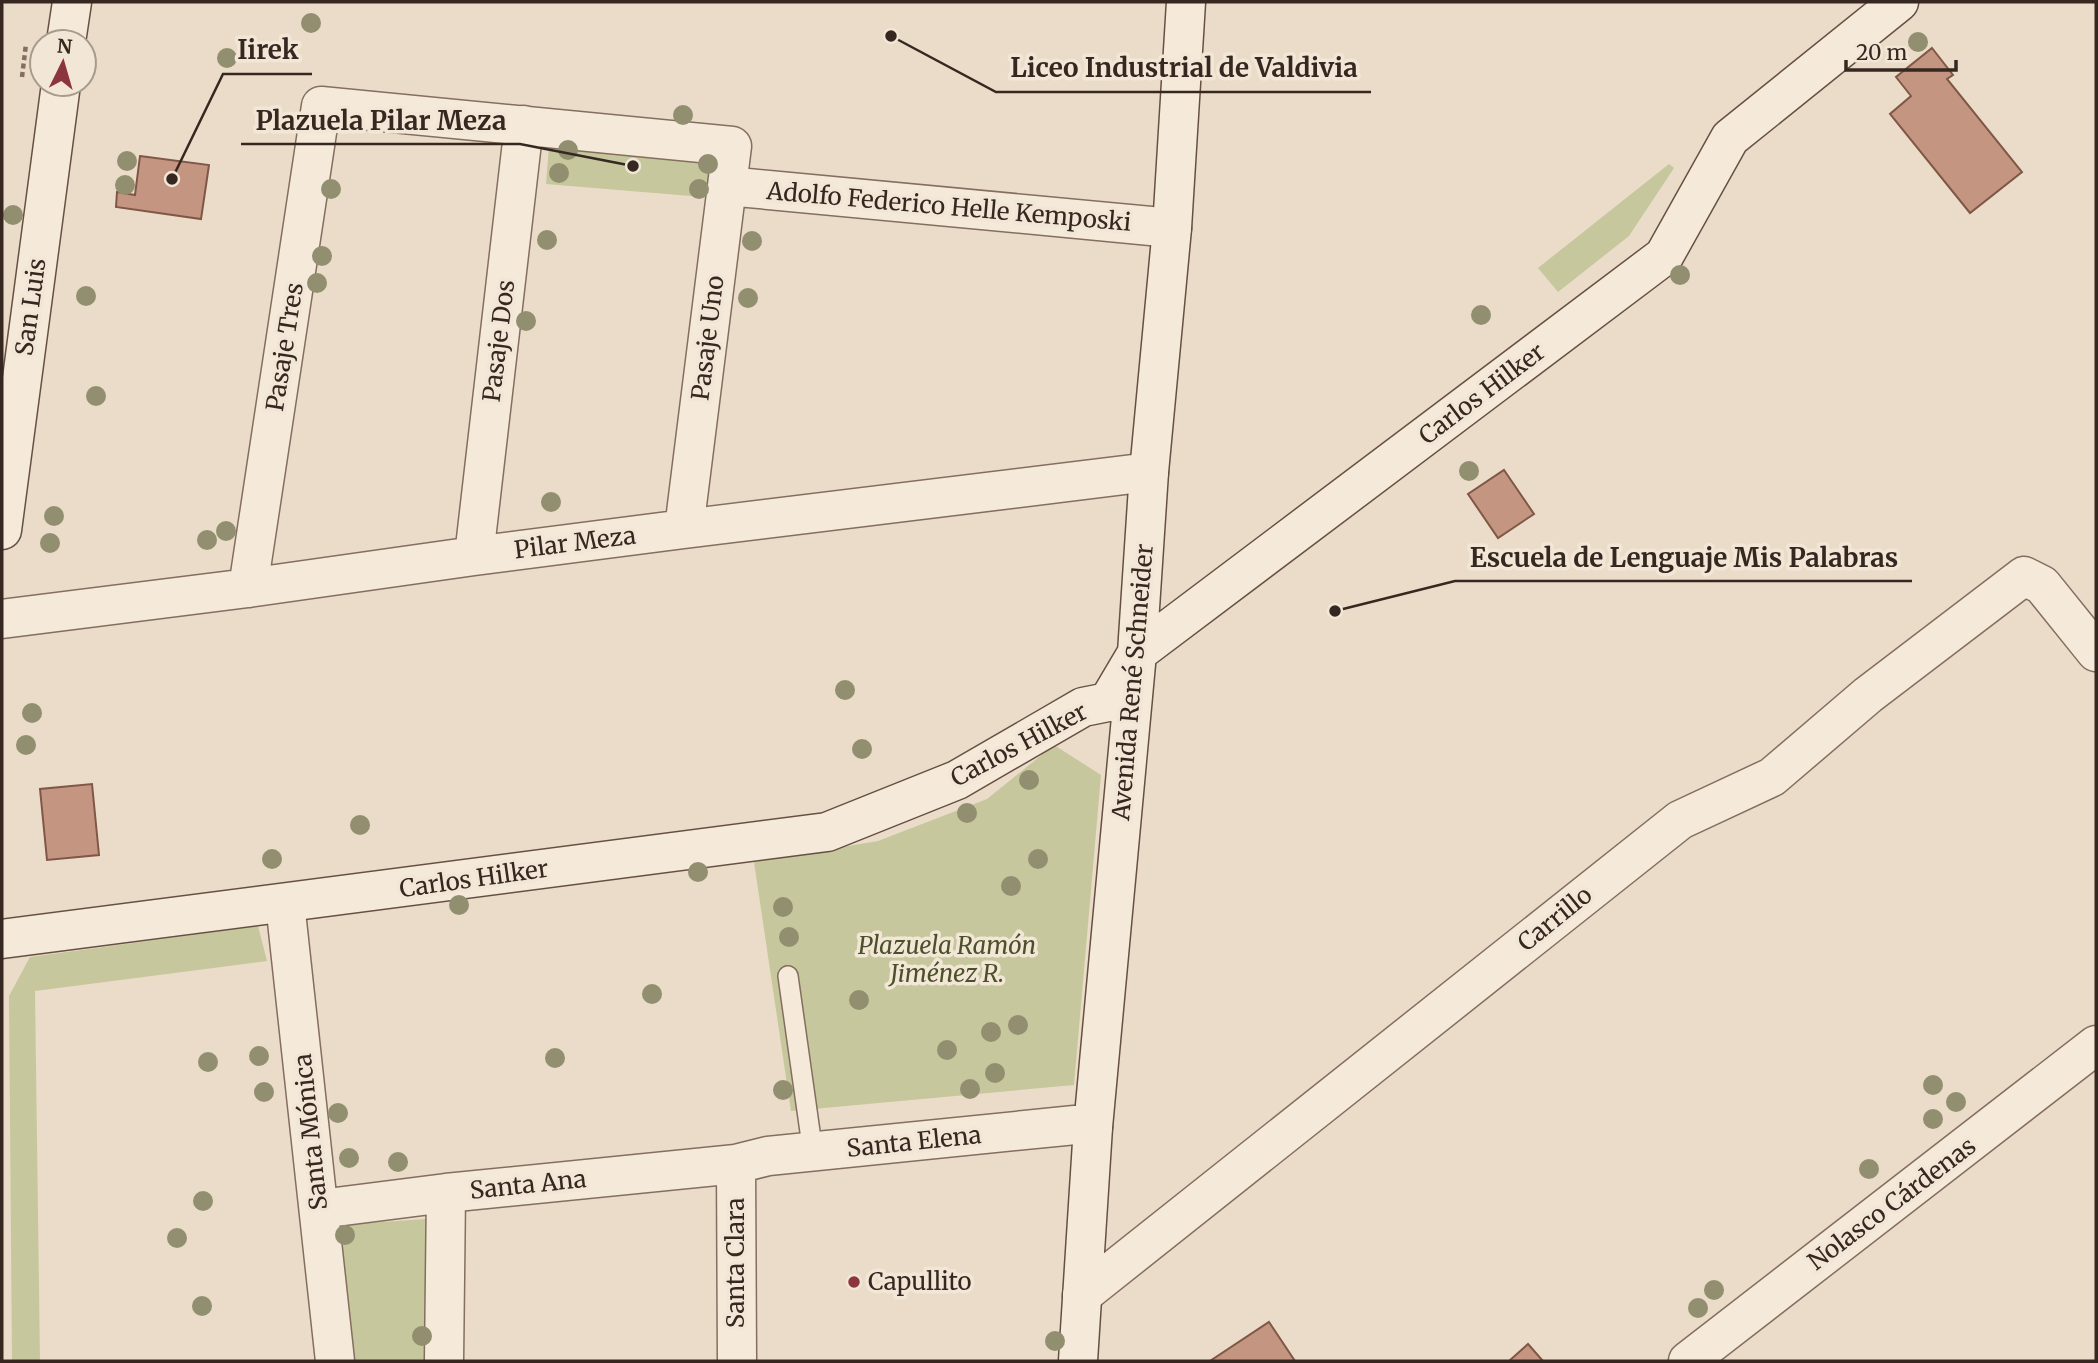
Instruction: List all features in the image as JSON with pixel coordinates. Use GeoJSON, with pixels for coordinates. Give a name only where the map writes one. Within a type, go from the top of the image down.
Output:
{"type":"FeatureCollection","features":[{"type":"Feature","properties":{"kind":"street"},"geometry":{"type":"LineString","coordinates":[[68,28],[72,2]]}},
{"type":"Feature","properties":{"kind":"street","name":"Avenida René Schneider"},"geometry":{"type":"LineString","coordinates":[[1078,1361],[1093,1127],[1137,653],[1186,2]]}},
{"type":"Feature","properties":{"kind":"street","name":"Carlos Hilker"},"geometry":{"type":"LineString","coordinates":[[2,939],[827,832],[957,780],[1083,707],[1108,702],[1137,653],[1664,256],[1730,138],[1899,2]]}},
{"type":"Feature","properties":{"kind":"street","name":"San Luis"},"geometry":{"type":"LineString","coordinates":[[2,530],[59,98]]}},
{"type":"Feature","properties":{"kind":"street","name":"Pasaje Tres"},"geometry":{"type":"LineString","coordinates":[[248,588],[321,106],[524,125]]}},
{"type":"Feature","properties":{"kind":"street","name":"Pasaje Uno"},"geometry":{"type":"LineString","coordinates":[[524,125],[732,146],[684,529]]}},
{"type":"Feature","properties":{"kind":"street","name":"Pasaje Dos"},"geometry":{"type":"LineString","coordinates":[[474,556],[524,125]]}},
{"type":"Feature","properties":{"kind":"street","name":"Adolfo Federico Helle Kemposki"},"geometry":{"type":"LineString","coordinates":[[727,186],[1171,228]]}},
{"type":"Feature","properties":{"kind":"street","name":"Pilar Meza"},"geometry":{"type":"LineString","coordinates":[[2,619],[684,529],[1149,472]]}},
{"type":"Feature","properties":{"kind":"street","name":"Carrillo"},"geometry":{"type":"LineString","coordinates":[[1082,1296],[1680,820],[1772,778],[1868,695],[2024,576],[2042,585],[2096,652]]}},
{"type":"Feature","properties":{"kind":"street","name":"Santa Mónica"},"geometry":{"type":"LineString","coordinates":[[285,904],[335,1361]]}},
{"type":"Feature","properties":{"kind":"street","name":"Nolasco Cárdenas"},"geometry":{"type":"LineString","coordinates":[[1688,1361],[2096,1045]]}},
{"type":"Feature","properties":{"kind":"street","name":"Santa Elena"},"geometry":{"type":"LineString","coordinates":[[736,1164],[768,1156],[1075,1125],[1093,1127]]}},
{"type":"Feature","properties":{"kind":"street","name":"Santa Ana"},"geometry":{"type":"LineString","coordinates":[[320,1209],[446,1193],[736,1164]]}},
{"type":"Feature","properties":{"kind":"street","name":"Santa Clara"},"geometry":{"type":"LineString","coordinates":[[736,1164],[737,1361]]}},
{"type":"Feature","properties":{"kind":"street"},"geometry":{"type":"LineString","coordinates":[[444,1361],[446,1193]]}},
{"type":"Feature","properties":{"kind":"lane"},"geometry":{"type":"LineString","coordinates":[[788,976],[813,1153]]}},
{"type":"Feature","properties":{"kind":"green space"},"geometry":{"type":"Polygon","coordinates":[[[550,134],[720,149],[715,198],[546,184],[550,134]]]}},
{"type":"Feature","properties":{"kind":"green space"},"geometry":{"type":"Polygon","coordinates":[[[1669,164],[1674,168],[1629,236],[1558,292],[1538,268],[1669,164]]]}},
{"type":"Feature","properties":{"kind":"green space","name":"Plazuela Ramón Jiménez R."},"geometry":{"type":"Polygon","coordinates":[[[1054,745],[1101,775],[1074,1085],[791,1111],[754,862],[878,841],[987,799],[1054,745]]]}},
{"type":"Feature","properties":{"kind":"green space"},"geometry":{"type":"Polygon","coordinates":[[[258,926],[267,961],[35,991],[40,1361],[12,1361],[9,996],[30,957],[258,926]]]}},
{"type":"Feature","properties":{"kind":"green space"},"geometry":{"type":"Polygon","coordinates":[[[426,1219],[425,1361],[353,1361],[337,1225],[426,1219]]]}},
{"type":"Feature","properties":{"kind":"building"},"geometry":{"type":"Polygon","coordinates":[[[1932,48],[1953,75],[1947,79],[2022,172],[1970,213],[1890,114],[1911,96],[1896,77],[1932,48]]]}},
{"type":"Feature","properties":{"kind":"building"},"geometry":{"type":"Polygon","coordinates":[[[140,156],[209,165],[201,219],[116,207],[117,192],[135,195],[140,156]]]}},
{"type":"Feature","properties":{"kind":"building"},"geometry":{"type":"Polygon","coordinates":[[[1504,470],[1534,514],[1498,538],[1468,494],[1504,470]]]}},
{"type":"Feature","properties":{"kind":"building"},"geometry":{"type":"Polygon","coordinates":[[[92,784],[99,855],[47,860],[40,789],[92,784]]]}},
{"type":"Feature","properties":{"kind":"building"},"geometry":{"type":"Polygon","coordinates":[[[1269,1322],[1295,1361],[1210,1361],[1269,1322]]]}},
{"type":"Feature","properties":{"kind":"building"},"geometry":{"type":"Polygon","coordinates":[[[1528,1344],[1543,1361],[1509,1361],[1528,1344]]]}},
{"type":"Feature","properties":{"kind":"place","name":"Liceo Industrial de Valdivia"},"geometry":{"type":"Point","coordinates":[891,36]}},
{"type":"Feature","properties":{"kind":"place","name":"Plazuela Pilar Meza"},"geometry":{"type":"Point","coordinates":[633,166]}},
{"type":"Feature","properties":{"kind":"place","name":"Iirek"},"geometry":{"type":"Point","coordinates":[172,179]}},
{"type":"Feature","properties":{"kind":"place","name":"Escuela de Lenguaje Mis Palabras"},"geometry":{"type":"Point","coordinates":[1335,611]}},
{"type":"Feature","properties":{"kind":"place","name":"Capullito"},"geometry":{"type":"Point","coordinates":[854,1282]}}]}
